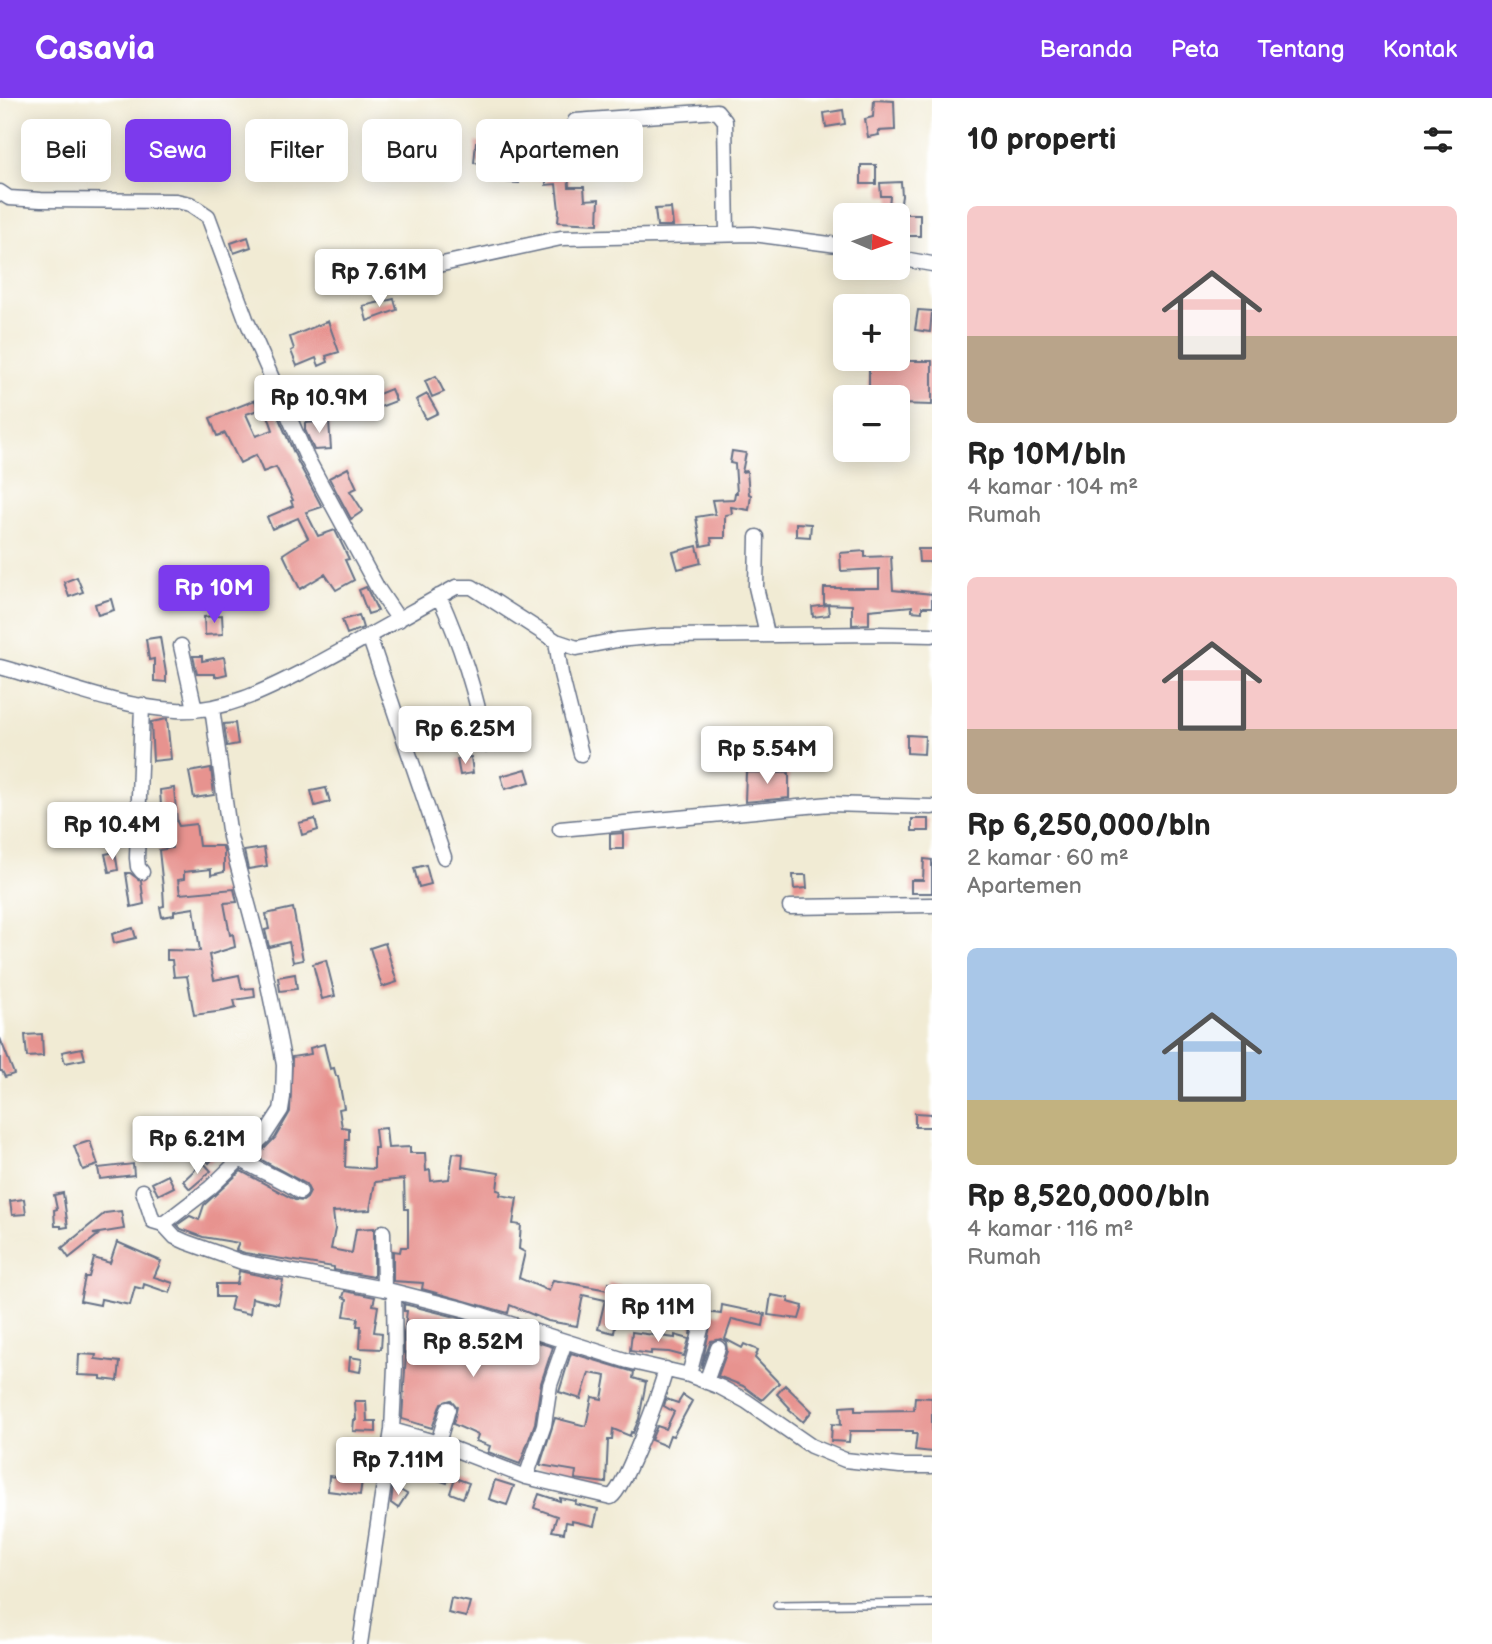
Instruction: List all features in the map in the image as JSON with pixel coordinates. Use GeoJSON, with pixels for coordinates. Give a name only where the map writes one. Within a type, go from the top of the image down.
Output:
{"type":"FeatureCollection","features":[{"type":"Feature","properties":{"kind":"street"},"geometry":{"type":"LineString","coordinates":[[604,119],[718,111],[725,121],[727,234]]}},
{"type":"Feature","properties":{"kind":"street"},"geometry":{"type":"LineString","coordinates":[[0,192],[9,198],[41,200],[176,201],[190,204],[208,216],[246,319],[307,458],[399,620]]}},
{"type":"Feature","properties":{"kind":"street"},"geometry":{"type":"LineString","coordinates":[[439,265],[519,245],[561,238],[727,234],[800,238],[833,244]]}},
{"type":"Feature","properties":{"kind":"street"},"geometry":{"type":"LineString","coordinates":[[910,260],[932,264]]}},
{"type":"Feature","properties":{"kind":"street"},"geometry":{"type":"LineString","coordinates":[[757,537],[756,587],[767,634]]}},
{"type":"Feature","properties":{"kind":"street"},"geometry":{"type":"LineString","coordinates":[[0,667],[86,693],[142,705],[173,710],[212,708],[268,689],[460,586],[472,587],[571,648],[646,637],[767,634],[932,635]]}},
{"type":"Feature","properties":{"kind":"street"},"geometry":{"type":"LineString","coordinates":[[439,596],[469,678],[485,744]]}},
{"type":"Feature","properties":{"kind":"street"},"geometry":{"type":"LineString","coordinates":[[369,636],[444,857]]}},
{"type":"Feature","properties":{"kind":"street"},"geometry":{"type":"LineString","coordinates":[[556,641],[561,674],[581,754]]}},
{"type":"Feature","properties":{"kind":"street"},"geometry":{"type":"LineString","coordinates":[[181,646],[195,709]]}},
{"type":"Feature","properties":{"kind":"street"},"geometry":{"type":"LineString","coordinates":[[142,705],[137,858],[142,872]]}},
{"type":"Feature","properties":{"kind":"street"},"geometry":{"type":"LineString","coordinates":[[163,1224],[209,1188],[270,1130],[281,1110],[284,1065],[263,960],[230,837],[212,708]]}},
{"type":"Feature","properties":{"kind":"street"},"geometry":{"type":"LineString","coordinates":[[560,828],[830,804],[932,807]]}},
{"type":"Feature","properties":{"kind":"street"},"geometry":{"type":"LineString","coordinates":[[790,906],[932,905]]}},
{"type":"Feature","properties":{"kind":"street"},"geometry":{"type":"LineString","coordinates":[[239,1158],[261,1173],[292,1185],[300,1192]]}},
{"type":"Feature","properties":{"kind":"street"},"geometry":{"type":"LineString","coordinates":[[143,1191],[151,1218],[163,1224],[175,1237],[242,1262],[389,1291],[463,1309],[565,1342],[689,1375],[746,1401],[827,1454],[870,1464],[932,1466]]}},
{"type":"Feature","properties":{"kind":"street"},"geometry":{"type":"LineString","coordinates":[[359,1644],[392,1430],[395,1366],[383,1232]]}},
{"type":"Feature","properties":{"kind":"street"},"geometry":{"type":"LineString","coordinates":[[689,1375],[701,1329]]}},
{"type":"Feature","properties":{"kind":"street"},"geometry":{"type":"LineString","coordinates":[[526,1477],[544,1425],[550,1385],[565,1342]]}},
{"type":"Feature","properties":{"kind":"street"},"geometry":{"type":"LineString","coordinates":[[706,1382],[718,1348]]}},
{"type":"Feature","properties":{"kind":"street"},"geometry":{"type":"LineString","coordinates":[[392,1430],[438,1443],[526,1477],[558,1482],[604,1496],[614,1494],[659,1393],[666,1370]]}},
{"type":"Feature","properties":{"kind":"street"},"geometry":{"type":"LineString","coordinates":[[438,1443],[448,1409]]}},
{"type":"Feature","properties":{"kind":"lane"},"geometry":{"type":"LineString","coordinates":[[777,1605],[932,1603]]}},
{"type":"Feature","properties":{"kind":"building"},"geometry":{"type":"Polygon","coordinates":[[[874,100],[894,101],[895,130],[878,131],[879,135],[868,137],[865,119],[873,117],[874,100]]]}},
{"type":"Feature","properties":{"kind":"building"},"geometry":{"type":"Polygon","coordinates":[[[843,110],[845,124],[826,127],[824,113],[843,110]]]}},
{"type":"Feature","properties":{"kind":"building"},"geometry":{"type":"Polygon","coordinates":[[[861,165],[876,165],[876,184],[861,184],[861,165]]]}},
{"type":"Feature","properties":{"kind":"building"},"geometry":{"type":"Polygon","coordinates":[[[546,182],[569,182],[569,187],[584,187],[585,200],[599,199],[598,224],[558,222],[556,184],[546,185],[546,182]]]}},
{"type":"Feature","properties":{"kind":"building"},"geometry":{"type":"Polygon","coordinates":[[[901,182],[901,203],[889,203],[890,196],[881,196],[880,183],[901,182]]]}},
{"type":"Feature","properties":{"kind":"building"},"geometry":{"type":"Polygon","coordinates":[[[671,208],[673,226],[657,226],[655,209],[671,208]]]}},
{"type":"Feature","properties":{"kind":"building"},"geometry":{"type":"Polygon","coordinates":[[[910,214],[920,214],[920,236],[910,236],[910,214]]]}},
{"type":"Feature","properties":{"kind":"building"},"geometry":{"type":"Polygon","coordinates":[[[248,237],[251,247],[234,253],[231,243],[248,237]]]}},
{"type":"Feature","properties":{"kind":"building"},"geometry":{"type":"Polygon","coordinates":[[[394,299],[397,310],[367,321],[363,306],[394,299]]]}},
{"type":"Feature","properties":{"kind":"building"},"geometry":{"type":"Polygon","coordinates":[[[918,310],[932,311],[930,332],[915,330],[918,310]]]}},
{"type":"Feature","properties":{"kind":"building"},"geometry":{"type":"Polygon","coordinates":[[[328,321],[339,352],[326,356],[328,362],[319,366],[316,358],[297,366],[291,351],[294,349],[290,337],[328,321]]]}},
{"type":"Feature","properties":{"kind":"building"},"geometry":{"type":"Polygon","coordinates":[[[910,361],[932,361],[932,405],[910,404],[910,385],[869,385],[869,371],[910,371],[910,361]]]}},
{"type":"Feature","properties":{"kind":"building"},"geometry":{"type":"Polygon","coordinates":[[[436,376],[444,392],[432,397],[425,381],[436,376]]]}},
{"type":"Feature","properties":{"kind":"building"},"geometry":{"type":"Polygon","coordinates":[[[391,389],[396,401],[375,409],[371,397],[391,389]]]}},
{"type":"Feature","properties":{"kind":"building"},"geometry":{"type":"Polygon","coordinates":[[[427,394],[438,413],[426,419],[416,400],[427,394]]]}},
{"type":"Feature","properties":{"kind":"building"},"geometry":{"type":"Polygon","coordinates":[[[270,398],[298,462],[322,507],[306,512],[318,536],[335,530],[349,559],[345,560],[354,580],[336,590],[325,574],[300,589],[283,554],[308,538],[298,518],[272,529],[267,517],[293,506],[293,500],[276,467],[263,472],[256,455],[240,463],[225,433],[217,436],[210,418],[255,400],[258,410],[246,414],[256,436],[273,430],[263,401],[270,398]]]}},
{"type":"Feature","properties":{"kind":"building"},"geometry":{"type":"Polygon","coordinates":[[[329,421],[331,449],[314,450],[305,430],[305,423],[329,421]]]}},
{"type":"Feature","properties":{"kind":"building"},"geometry":{"type":"Polygon","coordinates":[[[732,451],[746,453],[742,472],[747,471],[751,495],[749,510],[731,507],[732,514],[725,515],[725,538],[711,538],[712,544],[701,546],[696,517],[715,514],[712,500],[734,499],[737,493],[735,464],[730,463],[732,451]]]}},
{"type":"Feature","properties":{"kind":"building"},"geometry":{"type":"Polygon","coordinates":[[[348,468],[357,488],[350,491],[363,511],[351,519],[329,478],[348,468]]]}},
{"type":"Feature","properties":{"kind":"building"},"geometry":{"type":"Polygon","coordinates":[[[796,523],[811,524],[810,537],[796,536],[796,523]]]}},
{"type":"Feature","properties":{"kind":"building"},"geometry":{"type":"Polygon","coordinates":[[[697,546],[701,563],[678,569],[673,552],[697,546]]]}},
{"type":"Feature","properties":{"kind":"building"},"geometry":{"type":"Polygon","coordinates":[[[918,549],[932,549],[932,562],[919,562],[918,549]]]}},
{"type":"Feature","properties":{"kind":"building"},"geometry":{"type":"Polygon","coordinates":[[[865,551],[865,557],[891,556],[893,590],[932,594],[932,607],[922,607],[922,612],[912,611],[912,606],[869,610],[869,624],[852,625],[852,605],[824,604],[824,588],[879,588],[879,569],[841,571],[840,553],[865,551]]]}},
{"type":"Feature","properties":{"kind":"building"},"geometry":{"type":"Polygon","coordinates":[[[77,577],[83,592],[69,597],[64,582],[77,577]]]}},
{"type":"Feature","properties":{"kind":"building"},"geometry":{"type":"Polygon","coordinates":[[[366,587],[378,611],[368,614],[359,590],[366,587]]]}},
{"type":"Feature","properties":{"kind":"building"},"geometry":{"type":"Polygon","coordinates":[[[111,599],[114,610],[98,615],[95,604],[111,599]]]}},
{"type":"Feature","properties":{"kind":"building"},"geometry":{"type":"Polygon","coordinates":[[[828,605],[829,615],[813,617],[812,607],[828,605]]]}},
{"type":"Feature","properties":{"kind":"building"},"geometry":{"type":"Polygon","coordinates":[[[222,615],[223,634],[205,635],[204,617],[222,615]]]}},
{"type":"Feature","properties":{"kind":"building"},"geometry":{"type":"Polygon","coordinates":[[[359,615],[363,628],[347,634],[342,620],[359,615]]]}},
{"type":"Feature","properties":{"kind":"building"},"geometry":{"type":"Polygon","coordinates":[[[160,637],[166,682],[154,681],[154,659],[149,660],[146,639],[160,637]]]}},
{"type":"Feature","properties":{"kind":"building"},"geometry":{"type":"Polygon","coordinates":[[[193,656],[202,656],[202,661],[224,657],[227,674],[215,677],[215,674],[197,674],[193,656]]]}},
{"type":"Feature","properties":{"kind":"building"},"geometry":{"type":"Polygon","coordinates":[[[167,719],[171,759],[153,761],[151,722],[167,719]]]}},
{"type":"Feature","properties":{"kind":"building"},"geometry":{"type":"Polygon","coordinates":[[[235,723],[238,744],[227,746],[224,724],[235,723]]]}},
{"type":"Feature","properties":{"kind":"building"},"geometry":{"type":"Polygon","coordinates":[[[907,735],[925,736],[924,754],[907,753],[907,735]]]}},
{"type":"Feature","properties":{"kind":"building"},"geometry":{"type":"Polygon","coordinates":[[[471,757],[473,773],[460,775],[457,759],[471,757]]]}},
{"type":"Feature","properties":{"kind":"building"},"geometry":{"type":"Polygon","coordinates":[[[211,768],[214,795],[194,798],[189,772],[211,768]]]}},
{"type":"Feature","properties":{"kind":"building"},"geometry":{"type":"Polygon","coordinates":[[[526,769],[530,782],[505,789],[501,776],[526,769]]]}},
{"type":"Feature","properties":{"kind":"building"},"geometry":{"type":"Polygon","coordinates":[[[746,772],[789,773],[789,798],[745,802],[746,772]]]}},
{"type":"Feature","properties":{"kind":"building"},"geometry":{"type":"Polygon","coordinates":[[[174,788],[179,826],[196,824],[199,846],[222,846],[224,850],[224,872],[211,875],[211,869],[184,872],[184,879],[178,880],[180,894],[234,889],[237,902],[224,903],[235,947],[209,955],[214,980],[239,975],[242,989],[254,988],[255,997],[234,1000],[236,1008],[194,1015],[187,976],[174,977],[172,960],[167,960],[167,950],[200,951],[194,908],[174,911],[174,915],[162,917],[160,907],[164,906],[159,850],[172,848],[165,806],[161,806],[160,790],[174,788]]]}},
{"type":"Feature","properties":{"kind":"building"},"geometry":{"type":"Polygon","coordinates":[[[326,788],[330,802],[315,806],[311,791],[326,788]]]}},
{"type":"Feature","properties":{"kind":"building"},"geometry":{"type":"Polygon","coordinates":[[[315,819],[318,830],[302,835],[299,823],[315,819]]]}},
{"type":"Feature","properties":{"kind":"building"},"geometry":{"type":"Polygon","coordinates":[[[912,819],[929,819],[929,831],[912,831],[912,819]]]}},
{"type":"Feature","properties":{"kind":"building"},"geometry":{"type":"Polygon","coordinates":[[[623,833],[623,849],[610,849],[610,834],[623,833]]]}},
{"type":"Feature","properties":{"kind":"building"},"geometry":{"type":"Polygon","coordinates":[[[264,848],[267,866],[248,869],[244,851],[264,848]]]}},
{"type":"Feature","properties":{"kind":"building"},"geometry":{"type":"Polygon","coordinates":[[[115,852],[118,870],[109,872],[105,854],[115,852]]]}},
{"type":"Feature","properties":{"kind":"building"},"geometry":{"type":"Polygon","coordinates":[[[924,859],[932,860],[932,893],[911,893],[911,880],[923,880],[924,859]]]}},
{"type":"Feature","properties":{"kind":"building"},"geometry":{"type":"Polygon","coordinates":[[[426,865],[431,884],[419,887],[414,868],[426,865]]]}},
{"type":"Feature","properties":{"kind":"building"},"geometry":{"type":"Polygon","coordinates":[[[126,873],[141,881],[144,904],[131,907],[126,873]]]}},
{"type":"Feature","properties":{"kind":"building"},"geometry":{"type":"Polygon","coordinates":[[[793,875],[806,875],[807,888],[794,889],[793,875]]]}},
{"type":"Feature","properties":{"kind":"building"},"geometry":{"type":"Polygon","coordinates":[[[293,908],[303,960],[293,962],[289,942],[269,947],[265,930],[269,929],[266,914],[293,908]]]}},
{"type":"Feature","properties":{"kind":"building"},"geometry":{"type":"Polygon","coordinates":[[[133,928],[136,938],[114,943],[112,934],[133,928]]]}},
{"type":"Feature","properties":{"kind":"building"},"geometry":{"type":"Polygon","coordinates":[[[385,943],[397,982],[382,987],[370,948],[385,943]]]}},
{"type":"Feature","properties":{"kind":"building"},"geometry":{"type":"Polygon","coordinates":[[[326,960],[335,996],[322,999],[313,964],[326,960]]]}},
{"type":"Feature","properties":{"kind":"building"},"geometry":{"type":"Polygon","coordinates":[[[295,974],[297,989],[280,991],[278,977],[295,974]]]}},
{"type":"Feature","properties":{"kind":"building"},"geometry":{"type":"Polygon","coordinates":[[[42,1034],[43,1056],[27,1057],[25,1035],[42,1034]]]}},
{"type":"Feature","properties":{"kind":"building"},"geometry":{"type":"Polygon","coordinates":[[[0,1038],[14,1074],[5,1077],[0,1071],[0,1038]]]}},
{"type":"Feature","properties":{"kind":"building"},"geometry":{"type":"Polygon","coordinates":[[[324,1044],[330,1069],[334,1068],[338,1076],[344,1108],[339,1109],[342,1127],[349,1128],[345,1167],[374,1169],[374,1148],[377,1148],[375,1129],[386,1128],[388,1148],[410,1147],[410,1153],[425,1153],[426,1171],[430,1170],[431,1181],[449,1179],[453,1153],[463,1154],[462,1167],[499,1173],[497,1190],[501,1191],[500,1195],[517,1198],[513,1224],[521,1225],[519,1249],[525,1252],[519,1278],[549,1291],[553,1280],[608,1290],[609,1283],[622,1285],[614,1333],[598,1329],[605,1300],[583,1295],[577,1326],[548,1321],[510,1305],[508,1313],[422,1289],[423,1283],[393,1281],[393,1251],[400,1252],[401,1247],[408,1247],[408,1209],[405,1209],[404,1179],[375,1182],[370,1210],[333,1212],[335,1229],[331,1249],[352,1253],[356,1229],[374,1228],[374,1277],[334,1270],[334,1267],[245,1253],[236,1250],[239,1243],[203,1237],[181,1229],[177,1225],[190,1216],[199,1220],[204,1205],[241,1171],[295,1200],[303,1201],[307,1198],[310,1192],[306,1184],[256,1157],[275,1138],[290,1112],[292,1057],[311,1054],[310,1048],[324,1044]]]}},
{"type":"Feature","properties":{"kind":"building"},"geometry":{"type":"Polygon","coordinates":[[[82,1048],[85,1059],[65,1063],[62,1052],[82,1048]]]}},
{"type":"Feature","properties":{"kind":"building"},"geometry":{"type":"Polygon","coordinates":[[[915,1113],[932,1114],[932,1127],[915,1127],[915,1113]]]}},
{"type":"Feature","properties":{"kind":"building"},"geometry":{"type":"Polygon","coordinates":[[[204,1137],[219,1152],[209,1163],[194,1148],[204,1137]]]}},
{"type":"Feature","properties":{"kind":"building"},"geometry":{"type":"Polygon","coordinates":[[[90,1141],[98,1165],[83,1170],[74,1146],[90,1141]]]}},
{"type":"Feature","properties":{"kind":"building"},"geometry":{"type":"Polygon","coordinates":[[[203,1162],[211,1171],[190,1189],[183,1181],[203,1162]]]}},
{"type":"Feature","properties":{"kind":"building"},"geometry":{"type":"Polygon","coordinates":[[[133,1164],[134,1175],[100,1179],[98,1168],[133,1164]]]}},
{"type":"Feature","properties":{"kind":"building"},"geometry":{"type":"Polygon","coordinates":[[[168,1175],[174,1187],[158,1195],[152,1183],[168,1175]]]}},
{"type":"Feature","properties":{"kind":"building"},"geometry":{"type":"Polygon","coordinates":[[[63,1193],[68,1227],[61,1228],[55,1226],[54,1210],[57,1209],[54,1195],[63,1193]]]}},
{"type":"Feature","properties":{"kind":"building"},"geometry":{"type":"Polygon","coordinates":[[[24,1199],[26,1214],[12,1215],[10,1201],[24,1199]]]}},
{"type":"Feature","properties":{"kind":"building"},"geometry":{"type":"Polygon","coordinates":[[[121,1211],[124,1229],[93,1234],[98,1235],[69,1258],[62,1248],[105,1213],[121,1211]]]}},
{"type":"Feature","properties":{"kind":"building"},"geometry":{"type":"Polygon","coordinates":[[[117,1242],[161,1261],[154,1277],[173,1283],[170,1293],[144,1284],[143,1289],[135,1287],[130,1305],[101,1299],[100,1305],[80,1301],[85,1277],[89,1277],[94,1258],[110,1263],[117,1242]]]}},
{"type":"Feature","properties":{"kind":"building"},"geometry":{"type":"Polygon","coordinates":[[[239,1271],[283,1280],[278,1304],[252,1298],[250,1314],[230,1310],[233,1297],[216,1297],[216,1284],[237,1284],[239,1271]]]}},
{"type":"Feature","properties":{"kind":"building"},"geometry":{"type":"Polygon","coordinates":[[[345,1291],[375,1297],[373,1305],[378,1306],[374,1332],[382,1333],[381,1349],[360,1348],[361,1326],[357,1326],[358,1318],[344,1316],[347,1299],[343,1297],[345,1291]]]}},
{"type":"Feature","properties":{"kind":"building"},"geometry":{"type":"Polygon","coordinates":[[[771,1295],[789,1298],[788,1302],[803,1306],[799,1319],[768,1315],[771,1295]]]}},
{"type":"Feature","properties":{"kind":"building"},"geometry":{"type":"Polygon","coordinates":[[[404,1304],[553,1347],[541,1383],[535,1423],[520,1464],[488,1452],[490,1446],[476,1441],[478,1435],[453,1424],[457,1407],[451,1400],[441,1403],[432,1428],[402,1419],[407,1311],[404,1311],[404,1304]]]}},
{"type":"Feature","properties":{"kind":"building"},"geometry":{"type":"Polygon","coordinates":[[[722,1305],[765,1314],[763,1326],[732,1319],[725,1339],[742,1348],[744,1344],[758,1350],[755,1358],[779,1383],[762,1400],[743,1386],[718,1376],[727,1351],[726,1342],[722,1339],[711,1341],[701,1368],[710,1327],[704,1320],[698,1320],[692,1326],[690,1335],[693,1310],[721,1314],[722,1305]]]}},
{"type":"Feature","properties":{"kind":"building"},"geometry":{"type":"Polygon","coordinates":[[[632,1332],[675,1338],[675,1335],[689,1339],[684,1356],[669,1352],[651,1351],[651,1354],[630,1351],[632,1332]]]}},
{"type":"Feature","properties":{"kind":"building"},"geometry":{"type":"Polygon","coordinates":[[[571,1353],[634,1372],[633,1378],[646,1382],[639,1419],[633,1433],[631,1432],[630,1436],[613,1429],[612,1440],[608,1440],[606,1483],[575,1479],[576,1471],[540,1465],[555,1418],[586,1426],[592,1397],[602,1399],[606,1376],[589,1373],[581,1399],[559,1392],[571,1353]]]}},
{"type":"Feature","properties":{"kind":"building"},"geometry":{"type":"Polygon","coordinates":[[[79,1354],[96,1355],[95,1359],[120,1362],[118,1381],[101,1379],[101,1376],[78,1375],[79,1354]]]}},
{"type":"Feature","properties":{"kind":"building"},"geometry":{"type":"Polygon","coordinates":[[[350,1357],[362,1359],[360,1372],[349,1370],[350,1357]]]}},
{"type":"Feature","properties":{"kind":"building"},"geometry":{"type":"Polygon","coordinates":[[[785,1385],[812,1411],[803,1422],[777,1394],[785,1385]]]}},
{"type":"Feature","properties":{"kind":"building"},"geometry":{"type":"Polygon","coordinates":[[[683,1395],[692,1401],[666,1446],[651,1440],[657,1426],[666,1429],[674,1412],[664,1406],[666,1399],[678,1403],[683,1395]]]}},
{"type":"Feature","properties":{"kind":"building"},"geometry":{"type":"Polygon","coordinates":[[[915,1397],[932,1398],[932,1452],[915,1450],[917,1433],[913,1431],[850,1431],[849,1442],[831,1441],[832,1424],[841,1425],[840,1407],[855,1406],[855,1411],[914,1410],[915,1397]]]}},
{"type":"Feature","properties":{"kind":"building"},"geometry":{"type":"Polygon","coordinates":[[[355,1401],[366,1401],[367,1421],[376,1421],[376,1432],[353,1431],[356,1420],[355,1401]]]}},
{"type":"Feature","properties":{"kind":"building"},"geometry":{"type":"Polygon","coordinates":[[[406,1445],[435,1455],[436,1460],[452,1465],[447,1483],[438,1480],[439,1477],[399,1462],[406,1445]]]}},
{"type":"Feature","properties":{"kind":"building"},"geometry":{"type":"Polygon","coordinates":[[[329,1476],[362,1480],[360,1495],[328,1491],[329,1476]]]}},
{"type":"Feature","properties":{"kind":"building"},"geometry":{"type":"Polygon","coordinates":[[[455,1478],[469,1483],[463,1498],[450,1493],[455,1478]]]}},
{"type":"Feature","properties":{"kind":"building"},"geometry":{"type":"Polygon","coordinates":[[[495,1480],[514,1486],[507,1505],[489,1499],[495,1480]]]}},
{"type":"Feature","properties":{"kind":"building"},"geometry":{"type":"Polygon","coordinates":[[[393,1486],[407,1494],[398,1508],[391,1503],[393,1486]]]}},
{"type":"Feature","properties":{"kind":"building"},"geometry":{"type":"Polygon","coordinates":[[[539,1494],[560,1501],[560,1498],[576,1501],[575,1504],[598,1509],[594,1526],[572,1521],[566,1522],[564,1533],[552,1531],[557,1516],[534,1508],[539,1494]]]}},
{"type":"Feature","properties":{"kind":"building"},"geometry":{"type":"Polygon","coordinates":[[[451,1598],[470,1602],[466,1617],[448,1613],[451,1598]]]}}]}
